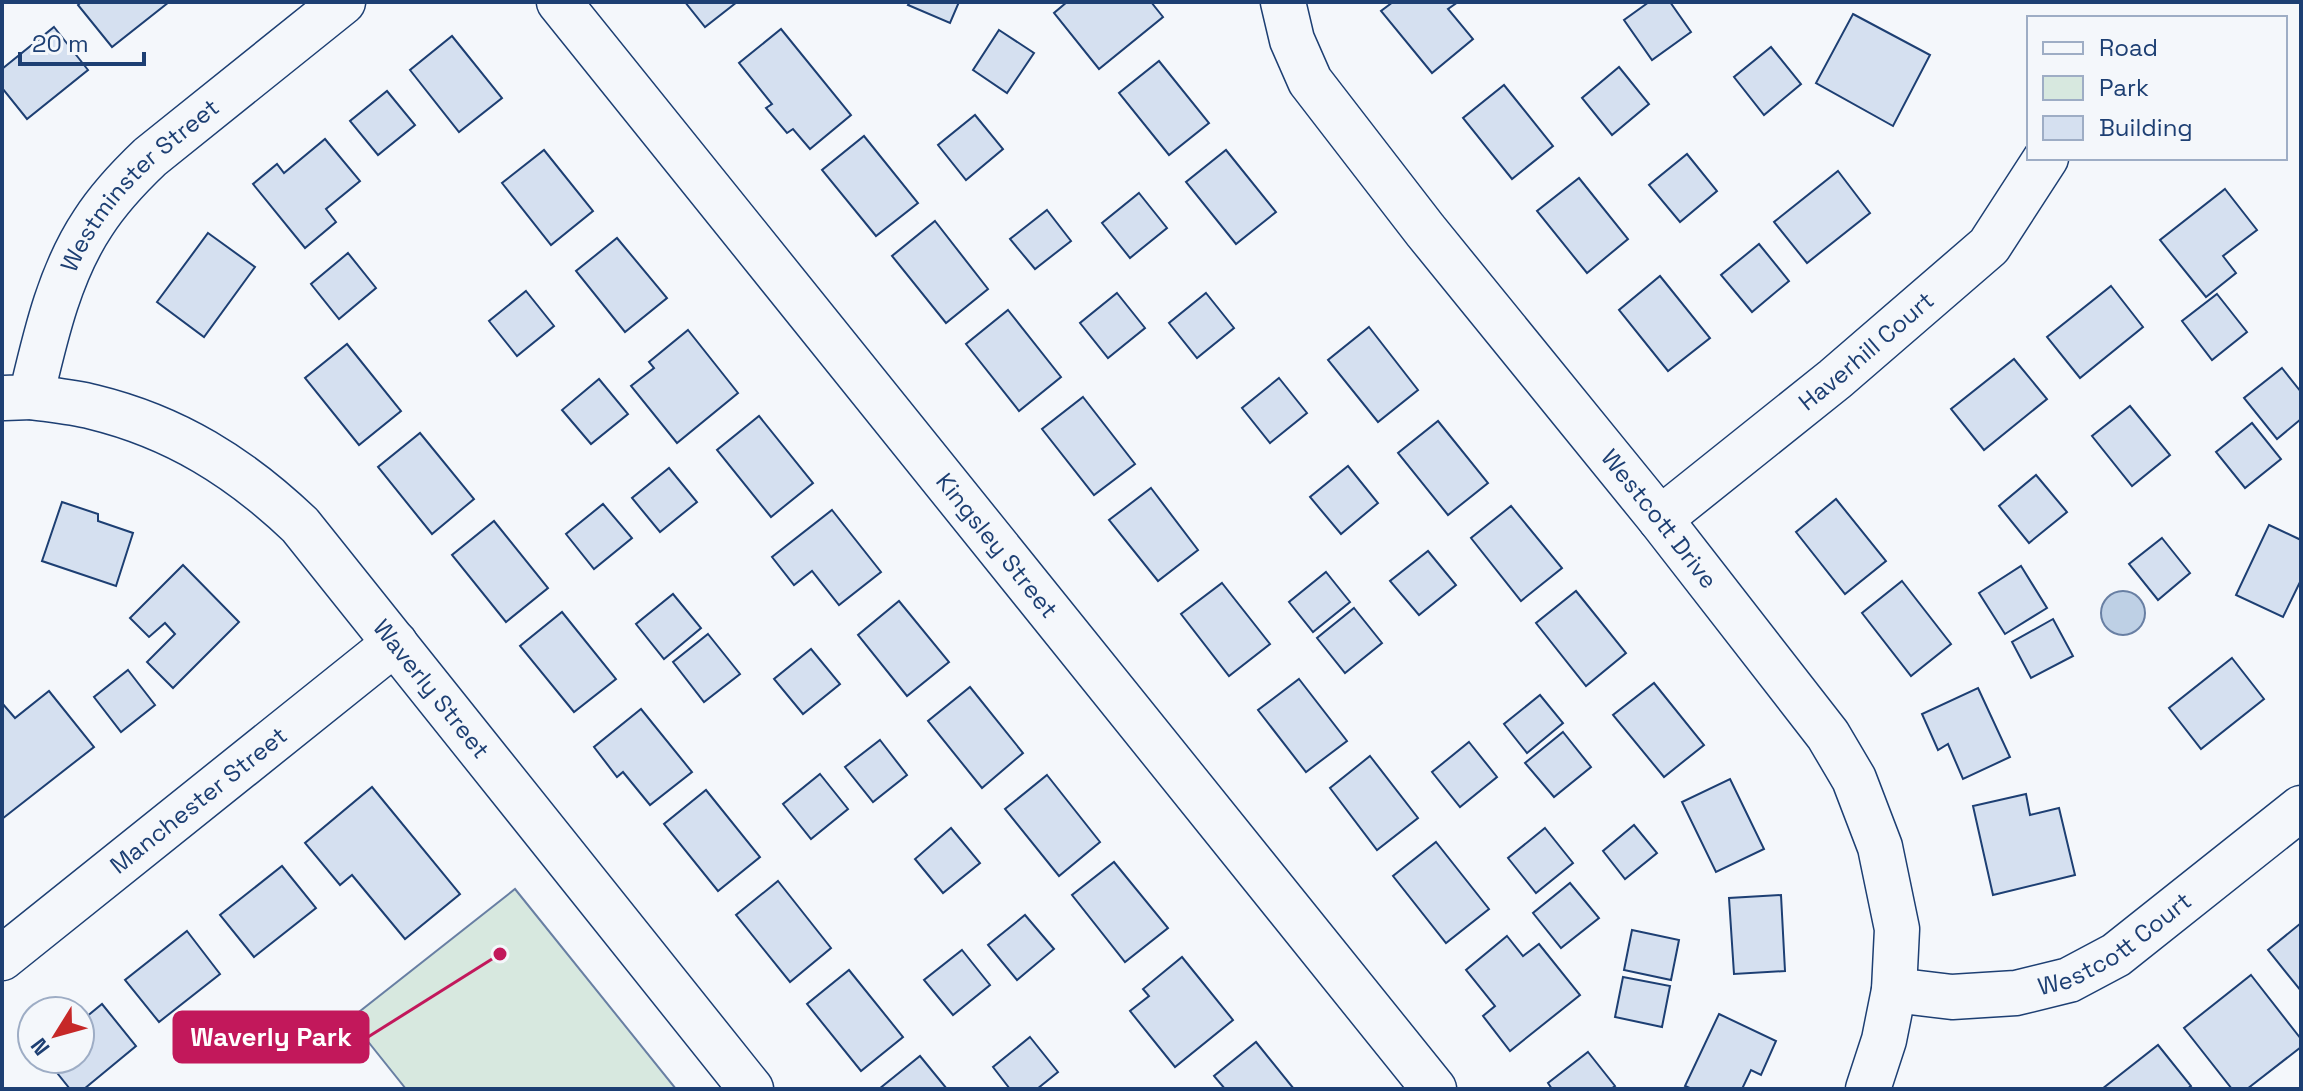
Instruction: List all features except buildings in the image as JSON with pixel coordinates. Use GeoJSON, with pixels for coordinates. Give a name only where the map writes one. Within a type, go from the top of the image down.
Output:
{"type":"FeatureCollection","features":[{"type":"Feature","properties":{"kind":"street","name":"Westminster Street"},"geometry":{"type":"LineString","coordinates":[[17,398],[69,268],[92,224],[123,183],[150,157],[343,2]]}},
{"type":"Feature","properties":{"kind":"street","name":"Kingsley Street"},"geometry":{"type":"LineString","coordinates":[[559,2],[1434,1089]]}},
{"type":"Feature","properties":{"kind":"street","name":"Westcott Drive"},"geometry":{"type":"LineString","coordinates":[[1283,2],[1292,40],[1310,81],[1425,230],[1660,519],[1828,735],[1854,779],[1880,847],[1897,929],[1894,990],[1884,1040],[1868,1089]]}},
{"type":"Feature","properties":{"kind":"street","name":"Haverhill Court"},"geometry":{"type":"LineString","coordinates":[[1660,519],[1835,379],[1989,246],[2045,160]]}},
{"type":"Feature","properties":{"kind":"street","name":"Waverly Street"},"geometry":{"type":"LineString","coordinates":[[17,398],[90,406],[138,420],[180,438],[232,467],[268,494],[300,525],[751,1089]]}},
{"type":"Feature","properties":{"kind":"street","name":"Manchester Street"},"geometry":{"type":"LineString","coordinates":[[2,958],[395,643]]}},
{"type":"Feature","properties":{"kind":"street","name":"Westcott Court"},"geometry":{"type":"LineString","coordinates":[[1894,990],[1952,997],[2016,993],[2069,980],[2116,955],[2301,808]]}},
{"type":"Feature","properties":{"kind":"green space"},"geometry":{"type":"Polygon","coordinates":[[[515,889],[676,1089],[406,1089],[350,1019],[515,889]]]}},
{"type":"Feature","properties":{"kind":"water"},"geometry":{"type":"Polygon","coordinates":[[[2123,591],[2139,597],[2145,613],[2139,629],[2123,635],[2107,629],[2101,613],[2107,597],[2123,591]]]}},
{"type":"Feature","properties":{"kind":"place","name":"Waverly Park"},"geometry":{"type":"Point","coordinates":[500,954]}}]}
